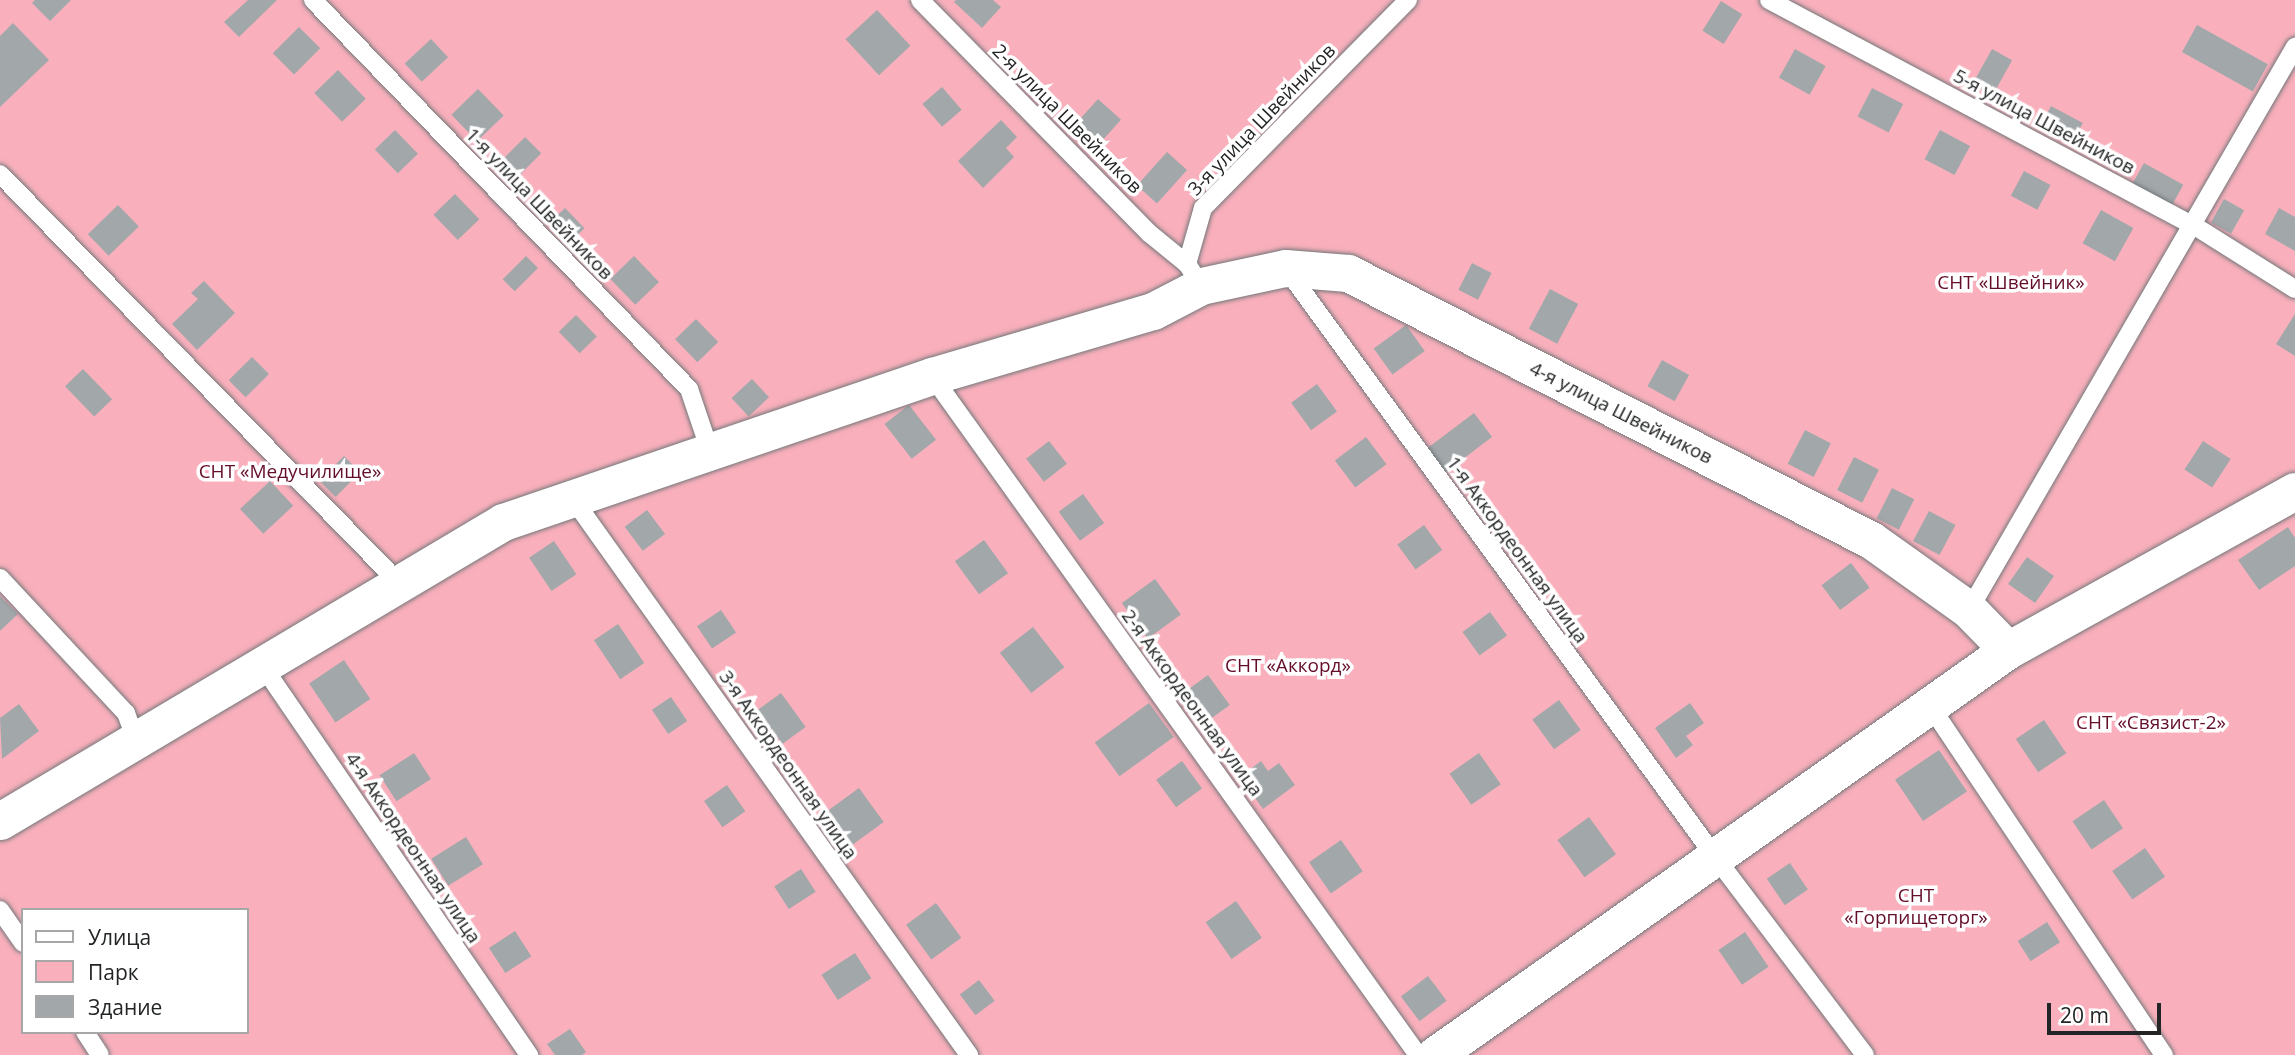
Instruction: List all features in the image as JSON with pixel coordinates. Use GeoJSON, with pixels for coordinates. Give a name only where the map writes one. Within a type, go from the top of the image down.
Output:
{"type":"FeatureCollection","features":[{"type":"Feature","properties":{"kind":"street","name":"4-я улица Швейников"},"geometry":{"type":"LineString","coordinates":[[0,821],[503,522],[932,376],[1153,311],[1194,275],[1285,268],[1348,273],[1871,541],[1969,610],[2008,650]]}},
{"type":"Feature","properties":{"kind":"street"},"geometry":{"type":"LineString","coordinates":[[1435,1055],[1931,707],[2008,650],[2295,491]]}},
{"type":"Feature","properties":{"kind":"lane","name":"1-я улица Швейников"},"geometry":{"type":"LineString","coordinates":[[313,0],[689,390],[710,452]]}},
{"type":"Feature","properties":{"kind":"lane","name":"2-я улица Швейников"},"geometry":{"type":"LineString","coordinates":[[920,0],[1149,233],[1194,275]]}},
{"type":"Feature","properties":{"kind":"lane","name":"3-я улица Швейников"},"geometry":{"type":"LineString","coordinates":[[1194,275],[1203,208],[1408,0]]}},
{"type":"Feature","properties":{"kind":"lane","name":"5-я улица Швейников"},"geometry":{"type":"LineString","coordinates":[[1769,0],[2193,225],[2295,289]]}},
{"type":"Feature","properties":{"kind":"lane"},"geometry":{"type":"LineString","coordinates":[[1969,610],[2295,47]]}},
{"type":"Feature","properties":{"kind":"lane"},"geometry":{"type":"LineString","coordinates":[[0,174],[400,584]]}},
{"type":"Feature","properties":{"kind":"lane","name":"1-я Аккордеонная улица"},"geometry":{"type":"LineString","coordinates":[[1285,268],[1716,858],[1865,1055]]}},
{"type":"Feature","properties":{"kind":"lane","name":"2-я Аккордеонная улица"},"geometry":{"type":"LineString","coordinates":[[932,376],[1418,1055]]}},
{"type":"Feature","properties":{"kind":"lane","name":"3-я Аккордеонная улица"},"geometry":{"type":"LineString","coordinates":[[573,499],[969,1055]]}},
{"type":"Feature","properties":{"kind":"lane"},"geometry":{"type":"LineString","coordinates":[[0,578],[126,713],[136,740]]}},
{"type":"Feature","properties":{"kind":"lane","name":"4-я Аккордеонная улица"},"geometry":{"type":"LineString","coordinates":[[262,665],[529,1055]]}},
{"type":"Feature","properties":{"kind":"lane"},"geometry":{"type":"LineString","coordinates":[[1931,707],[2164,1055]]}},
{"type":"Feature","properties":{"kind":"lane"},"geometry":{"type":"LineString","coordinates":[[0,910],[21,940]]}},
{"type":"Feature","properties":{"kind":"lane"},"geometry":{"type":"LineString","coordinates":[[86,1034],[100,1055]]}},
{"type":"Feature","properties":{"kind":"green space"},"geometry":{"type":"Polygon","coordinates":[[[0,0],[2295,0],[2295,1055],[0,1055],[0,0]]]}},
{"type":"Feature","properties":{"kind":"building"},"geometry":{"type":"Polygon","coordinates":[[[35,0],[71,0],[50,21],[32,3],[35,0]]]}},
{"type":"Feature","properties":{"kind":"building"},"geometry":{"type":"Polygon","coordinates":[[[248,0],[277,0],[239,37],[224,22],[248,0]]]}},
{"type":"Feature","properties":{"kind":"building"},"geometry":{"type":"Polygon","coordinates":[[[993,0],[1001,7],[982,28],[954,2],[993,0]]]}},
{"type":"Feature","properties":{"kind":"building"},"geometry":{"type":"Polygon","coordinates":[[[1721,1],[1742,14],[1724,44],[1702,31],[1721,1]]]}},
{"type":"Feature","properties":{"kind":"building"},"geometry":{"type":"Polygon","coordinates":[[[877,10],[910,46],[879,75],[846,39],[877,10]]]}},
{"type":"Feature","properties":{"kind":"building"},"geometry":{"type":"Polygon","coordinates":[[[13,23],[49,60],[0,107],[0,36],[13,23]]]}},
{"type":"Feature","properties":{"kind":"building"},"geometry":{"type":"Polygon","coordinates":[[[2197,25],[2268,64],[2253,91],[2182,52],[2197,25]]]}},
{"type":"Feature","properties":{"kind":"building"},"geometry":{"type":"Polygon","coordinates":[[[299,27],[320,48],[294,74],[273,53],[299,27]]]}},
{"type":"Feature","properties":{"kind":"building"},"geometry":{"type":"Polygon","coordinates":[[[431,39],[448,57],[422,82],[405,64],[431,39]]]}},
{"type":"Feature","properties":{"kind":"building"},"geometry":{"type":"Polygon","coordinates":[[[1795,49],[1826,66],[1810,95],[1779,78],[1795,49]]]}},
{"type":"Feature","properties":{"kind":"building"},"geometry":{"type":"Polygon","coordinates":[[[1992,49],[2012,60],[1992,96],[1972,85],[1992,49]]]}},
{"type":"Feature","properties":{"kind":"building"},"geometry":{"type":"Polygon","coordinates":[[[338,70],[366,99],[342,122],[314,93],[338,70]]]}},
{"type":"Feature","properties":{"kind":"building"},"geometry":{"type":"Polygon","coordinates":[[[942,87],[962,110],[942,127],[922,104],[942,87]]]}},
{"type":"Feature","properties":{"kind":"building"},"geometry":{"type":"Polygon","coordinates":[[[1872,88],[1903,104],[1889,132],[1857,117],[1872,88]]]}},
{"type":"Feature","properties":{"kind":"building"},"geometry":{"type":"Polygon","coordinates":[[[478,89],[504,116],[477,141],[451,115],[478,89]]]}},
{"type":"Feature","properties":{"kind":"building"},"geometry":{"type":"Polygon","coordinates":[[[1098,99],[1121,120],[1100,143],[1077,122],[1098,99]]]}},
{"type":"Feature","properties":{"kind":"building"},"geometry":{"type":"Polygon","coordinates":[[[2051,106],[2083,123],[2072,142],[2041,125],[2051,106]]]}},
{"type":"Feature","properties":{"kind":"building"},"geometry":{"type":"Polygon","coordinates":[[[1001,120],[1017,137],[1006,148],[1014,157],[983,188],[958,161],[1001,120]]]}},
{"type":"Feature","properties":{"kind":"building"},"geometry":{"type":"Polygon","coordinates":[[[395,130],[418,154],[398,173],[375,149],[395,130]]]}},
{"type":"Feature","properties":{"kind":"building"},"geometry":{"type":"Polygon","coordinates":[[[1940,130],[1970,146],[1955,175],[1925,159],[1940,130]]]}},
{"type":"Feature","properties":{"kind":"building"},"geometry":{"type":"Polygon","coordinates":[[[525,137],[541,153],[515,179],[499,163],[525,137]]]}},
{"type":"Feature","properties":{"kind":"building"},"geometry":{"type":"Polygon","coordinates":[[[1167,152],[1187,170],[1157,204],[1137,185],[1167,152]]]}},
{"type":"Feature","properties":{"kind":"building"},"geometry":{"type":"Polygon","coordinates":[[[2144,163],[2183,185],[2170,208],[2131,187],[2144,163]]]}},
{"type":"Feature","properties":{"kind":"building"},"geometry":{"type":"Polygon","coordinates":[[[2024,171],[2050,185],[2037,210],[2011,196],[2024,171]]]}},
{"type":"Feature","properties":{"kind":"building"},"geometry":{"type":"Polygon","coordinates":[[[455,194],[479,219],[458,240],[433,215],[455,194]]]}},
{"type":"Feature","properties":{"kind":"building"},"geometry":{"type":"Polygon","coordinates":[[[2224,199],[2244,210],[2231,234],[2211,223],[2224,199]]]}},
{"type":"Feature","properties":{"kind":"building"},"geometry":{"type":"Polygon","coordinates":[[[118,205],[139,227],[109,256],[88,234],[118,205]]]}},
{"type":"Feature","properties":{"kind":"building"},"geometry":{"type":"Polygon","coordinates":[[[565,208],[584,228],[572,241],[552,221],[565,208]]]}},
{"type":"Feature","properties":{"kind":"building"},"geometry":{"type":"Polygon","coordinates":[[[2279,208],[2295,217],[2295,251],[2265,234],[2279,208]]]}},
{"type":"Feature","properties":{"kind":"building"},"geometry":{"type":"Polygon","coordinates":[[[2101,210],[2133,228],[2115,261],[2083,243],[2101,210]]]}},
{"type":"Feature","properties":{"kind":"building"},"geometry":{"type":"Polygon","coordinates":[[[526,256],[538,268],[515,291],[503,279],[526,256]]]}},
{"type":"Feature","properties":{"kind":"building"},"geometry":{"type":"Polygon","coordinates":[[[634,256],[659,282],[635,305],[610,279],[634,256]]]}},
{"type":"Feature","properties":{"kind":"building"},"geometry":{"type":"Polygon","coordinates":[[[1472,263],[1492,273],[1478,300],[1458,290],[1472,263]]]}},
{"type":"Feature","properties":{"kind":"building"},"geometry":{"type":"Polygon","coordinates":[[[204,281],[235,313],[197,350],[172,324],[198,299],[191,293],[204,281]]]}},
{"type":"Feature","properties":{"kind":"building"},"geometry":{"type":"Polygon","coordinates":[[[1550,289],[1578,304],[1557,344],[1529,329],[1550,289]]]}},
{"type":"Feature","properties":{"kind":"building"},"geometry":{"type":"Polygon","coordinates":[[[2295,314],[2295,356],[2276,344],[2295,314]]]}},
{"type":"Feature","properties":{"kind":"building"},"geometry":{"type":"Polygon","coordinates":[[[576,315],[597,337],[580,353],[559,332],[576,315]]]}},
{"type":"Feature","properties":{"kind":"building"},"geometry":{"type":"Polygon","coordinates":[[[696,319],[718,342],[697,362],[675,339],[696,319]]]}},
{"type":"Feature","properties":{"kind":"building"},"geometry":{"type":"Polygon","coordinates":[[[1406,325],[1425,351],[1392,374],[1374,349],[1406,325]]]}},
{"type":"Feature","properties":{"kind":"building"},"geometry":{"type":"Polygon","coordinates":[[[252,357],[269,374],[246,397],[229,380],[252,357]]]}},
{"type":"Feature","properties":{"kind":"building"},"geometry":{"type":"Polygon","coordinates":[[[1662,360],[1689,375],[1675,401],[1647,386],[1662,360]]]}},
{"type":"Feature","properties":{"kind":"building"},"geometry":{"type":"Polygon","coordinates":[[[83,369],[112,399],[94,417],[65,386],[83,369]]]}},
{"type":"Feature","properties":{"kind":"building"},"geometry":{"type":"Polygon","coordinates":[[[752,379],[769,397],[749,416],[732,398],[752,379]]]}},
{"type":"Feature","properties":{"kind":"building"},"geometry":{"type":"Polygon","coordinates":[[[1317,384],[1337,412],[1311,430],[1291,403],[1317,384]]]}},
{"type":"Feature","properties":{"kind":"building"},"geometry":{"type":"Polygon","coordinates":[[[909,405],[936,440],[912,459],[885,424],[909,405]]]}},
{"type":"Feature","properties":{"kind":"building"},"geometry":{"type":"Polygon","coordinates":[[[1474,413],[1492,437],[1445,472],[1427,449],[1474,413]]]}},
{"type":"Feature","properties":{"kind":"building"},"geometry":{"type":"Polygon","coordinates":[[[1805,430],[1831,443],[1814,477],[1788,464],[1805,430]]]}},
{"type":"Feature","properties":{"kind":"building"},"geometry":{"type":"Polygon","coordinates":[[[1366,437],[1386,464],[1355,488],[1335,460],[1366,437]]]}},
{"type":"Feature","properties":{"kind":"building"},"geometry":{"type":"Polygon","coordinates":[[[1049,441],[1067,464],[1044,482],[1026,459],[1049,441]]]}},
{"type":"Feature","properties":{"kind":"building"},"geometry":{"type":"Polygon","coordinates":[[[2203,441],[2231,459],[2212,487],[2184,470],[2203,441]]]}},
{"type":"Feature","properties":{"kind":"building"},"geometry":{"type":"Polygon","coordinates":[[[344,456],[360,472],[336,497],[319,481],[344,456]]]}},
{"type":"Feature","properties":{"kind":"building"},"geometry":{"type":"Polygon","coordinates":[[[1854,457],[1879,470],[1862,503],[1837,490],[1854,457]]]}},
{"type":"Feature","properties":{"kind":"building"},"geometry":{"type":"Polygon","coordinates":[[[270,481],[293,506],[263,534],[240,509],[270,481]]]}},
{"type":"Feature","properties":{"kind":"building"},"geometry":{"type":"Polygon","coordinates":[[[1892,488],[1914,499],[1899,530],[1877,518],[1892,488]]]}},
{"type":"Feature","properties":{"kind":"building"},"geometry":{"type":"Polygon","coordinates":[[[1083,494],[1104,523],[1080,541],[1059,512],[1083,494]]]}},
{"type":"Feature","properties":{"kind":"building"},"geometry":{"type":"Polygon","coordinates":[[[647,510],[665,534],[643,551],[625,527],[647,510]]]}},
{"type":"Feature","properties":{"kind":"building"},"geometry":{"type":"Polygon","coordinates":[[[1929,511],[1955,525],[1940,555],[1913,541],[1929,511]]]}},
{"type":"Feature","properties":{"kind":"building"},"geometry":{"type":"Polygon","coordinates":[[[1424,525],[1442,550],[1416,569],[1397,544],[1424,525]]]}},
{"type":"Feature","properties":{"kind":"building"},"geometry":{"type":"Polygon","coordinates":[[[2288,527],[2295,538],[2295,566],[2259,590],[2238,560],[2288,527]]]}},
{"type":"Feature","properties":{"kind":"building"},"geometry":{"type":"Polygon","coordinates":[[[984,540],[1008,573],[979,594],[955,561],[984,540]]]}},
{"type":"Feature","properties":{"kind":"building"},"geometry":{"type":"Polygon","coordinates":[[[554,541],[576,574],[551,591],[529,558],[554,541]]]}},
{"type":"Feature","properties":{"kind":"building"},"geometry":{"type":"Polygon","coordinates":[[[2027,557],[2054,576],[2035,603],[2008,584],[2027,557]]]}},
{"type":"Feature","properties":{"kind":"building"},"geometry":{"type":"Polygon","coordinates":[[[1851,563],[1870,588],[1840,610],[1821,585],[1851,563]]]}},
{"type":"Feature","properties":{"kind":"building"},"geometry":{"type":"Polygon","coordinates":[[[1155,579],[1181,615],[1148,639],[1122,603],[1155,579]]]}},
{"type":"Feature","properties":{"kind":"building"},"geometry":{"type":"Polygon","coordinates":[[[0,596],[18,614],[0,631],[0,596]]]}},
{"type":"Feature","properties":{"kind":"building"},"geometry":{"type":"Polygon","coordinates":[[[721,610],[736,632],[712,649],[697,626],[721,610]]]}},
{"type":"Feature","properties":{"kind":"building"},"geometry":{"type":"Polygon","coordinates":[[[1490,612],[1507,635],[1480,655],[1462,632],[1490,612]]]}},
{"type":"Feature","properties":{"kind":"building"},"geometry":{"type":"Polygon","coordinates":[[[618,624],[644,663],[620,679],[594,640],[618,624]]]}},
{"type":"Feature","properties":{"kind":"building"},"geometry":{"type":"Polygon","coordinates":[[[1033,627],[1064,667],[1031,693],[1000,653],[1033,627]]]}},
{"type":"Feature","properties":{"kind":"building"},"geometry":{"type":"Polygon","coordinates":[[[344,660],[370,699],[335,722],[309,683],[344,660]]]}},
{"type":"Feature","properties":{"kind":"building"},"geometry":{"type":"Polygon","coordinates":[[[1208,675],[1230,705],[1206,722],[1185,692],[1208,675]]]}},
{"type":"Feature","properties":{"kind":"building"},"geometry":{"type":"Polygon","coordinates":[[[781,693],[806,727],[782,744],[758,710],[781,693]]]}},
{"type":"Feature","properties":{"kind":"building"},"geometry":{"type":"Polygon","coordinates":[[[671,697],[687,721],[668,734],[652,710],[671,697]]]}},
{"type":"Feature","properties":{"kind":"building"},"geometry":{"type":"Polygon","coordinates":[[[1559,700],[1581,730],[1554,749],[1532,719],[1559,700]]]}},
{"type":"Feature","properties":{"kind":"building"},"geometry":{"type":"Polygon","coordinates":[[[1149,703],[1174,737],[1119,776],[1095,742],[1149,703]]]}},
{"type":"Feature","properties":{"kind":"building"},"geometry":{"type":"Polygon","coordinates":[[[1690,703],[1704,723],[1686,736],[1693,745],[1676,758],[1655,728],[1690,703]]]}},
{"type":"Feature","properties":{"kind":"building"},"geometry":{"type":"Polygon","coordinates":[[[19,704],[39,731],[2,759],[0,718],[19,704]]]}},
{"type":"Feature","properties":{"kind":"building"},"geometry":{"type":"Polygon","coordinates":[[[2044,720],[2066,753],[2038,772],[2016,739],[2044,720]]]}},
{"type":"Feature","properties":{"kind":"building"},"geometry":{"type":"Polygon","coordinates":[[[1939,750],[1967,791],[1923,821],[1895,780],[1939,750]]]}},
{"type":"Feature","properties":{"kind":"building"},"geometry":{"type":"Polygon","coordinates":[[[414,753],[431,779],[396,801],[380,775],[414,753]]]}},
{"type":"Feature","properties":{"kind":"building"},"geometry":{"type":"Polygon","coordinates":[[[1479,753],[1501,784],[1471,805],[1450,774],[1479,753]]]}},
{"type":"Feature","properties":{"kind":"building"},"geometry":{"type":"Polygon","coordinates":[[[1182,761],[1202,789],[1176,807],[1156,780],[1182,761]]]}},
{"type":"Feature","properties":{"kind":"building"},"geometry":{"type":"Polygon","coordinates":[[[1261,761],[1268,771],[1279,763],[1295,785],[1263,809],[1240,777],[1261,761]]]}},
{"type":"Feature","properties":{"kind":"building"},"geometry":{"type":"Polygon","coordinates":[[[727,785],[745,811],[722,827],[704,801],[727,785]]]}},
{"type":"Feature","properties":{"kind":"building"},"geometry":{"type":"Polygon","coordinates":[[[859,788],[884,822],[852,845],[827,811],[859,788]]]}},
{"type":"Feature","properties":{"kind":"building"},"geometry":{"type":"Polygon","coordinates":[[[2104,800],[2123,828],[2092,849],[2072,821],[2104,800]]]}},
{"type":"Feature","properties":{"kind":"building"},"geometry":{"type":"Polygon","coordinates":[[[1589,817],[1616,854],[1584,877],[1557,840],[1589,817]]]}},
{"type":"Feature","properties":{"kind":"building"},"geometry":{"type":"Polygon","coordinates":[[[466,837],[483,864],[448,886],[431,859],[466,837]]]}},
{"type":"Feature","properties":{"kind":"building"},"geometry":{"type":"Polygon","coordinates":[[[1341,840],[1363,871],[1331,893],[1309,862],[1341,840]]]}},
{"type":"Feature","properties":{"kind":"building"},"geometry":{"type":"Polygon","coordinates":[[[2145,848],[2165,877],[2132,900],[2112,871],[2145,848]]]}},
{"type":"Feature","properties":{"kind":"building"},"geometry":{"type":"Polygon","coordinates":[[[1790,863],[1808,890],[1785,905],[1767,879],[1790,863]]]}},
{"type":"Feature","properties":{"kind":"building"},"geometry":{"type":"Polygon","coordinates":[[[801,869],[816,892],[789,909],[774,886],[801,869]]]}},
{"type":"Feature","properties":{"kind":"building"},"geometry":{"type":"Polygon","coordinates":[[[1236,901],[1262,938],[1232,959],[1206,922],[1236,901]]]}},
{"type":"Feature","properties":{"kind":"building"},"geometry":{"type":"Polygon","coordinates":[[[936,903],[961,938],[931,960],[906,925],[936,903]]]}},
{"type":"Feature","properties":{"kind":"building"},"geometry":{"type":"Polygon","coordinates":[[[2047,922],[2060,942],[2031,961],[2018,941],[2047,922]]]}},
{"type":"Feature","properties":{"kind":"building"},"geometry":{"type":"Polygon","coordinates":[[[515,931],[531,956],[505,973],[489,948],[515,931]]]}},
{"type":"Feature","properties":{"kind":"building"},"geometry":{"type":"Polygon","coordinates":[[[1745,932],[1768,967],[1742,985],[1718,950],[1745,932]]]}},
{"type":"Feature","properties":{"kind":"building"},"geometry":{"type":"Polygon","coordinates":[[[855,953],[871,978],[838,1000],[821,975],[855,953]]]}},
{"type":"Feature","properties":{"kind":"building"},"geometry":{"type":"Polygon","coordinates":[[[1428,976],[1447,1001],[1420,1021],[1401,996],[1428,976]]]}},
{"type":"Feature","properties":{"kind":"building"},"geometry":{"type":"Polygon","coordinates":[[[979,980],[995,1001],[975,1015],[960,994],[979,980]]]}},
{"type":"Feature","properties":{"kind":"building"},"geometry":{"type":"Polygon","coordinates":[[[570,1029],[586,1052],[582,1055],[555,1055],[547,1044],[570,1029]]]}},
{"type":"Feature","properties":{"kind":"park label","name":"СНТ «Швейник»"},"geometry":{"type":"Point","coordinates":[2011,283]}},
{"type":"Feature","properties":{"kind":"park label","name":"СНТ «Медучилище»"},"geometry":{"type":"Point","coordinates":[290,472]}},
{"type":"Feature","properties":{"kind":"park label","name":"СНТ «Аккорд»"},"geometry":{"type":"Point","coordinates":[1288,666]}},
{"type":"Feature","properties":{"kind":"park label","name":"СНТ «Связист-2»"},"geometry":{"type":"Point","coordinates":[2151,723]}},
{"type":"Feature","properties":{"kind":"park label","name":"СНТ «Горпищеторг»"},"geometry":{"type":"Point","coordinates":[1916,907]}}]}
